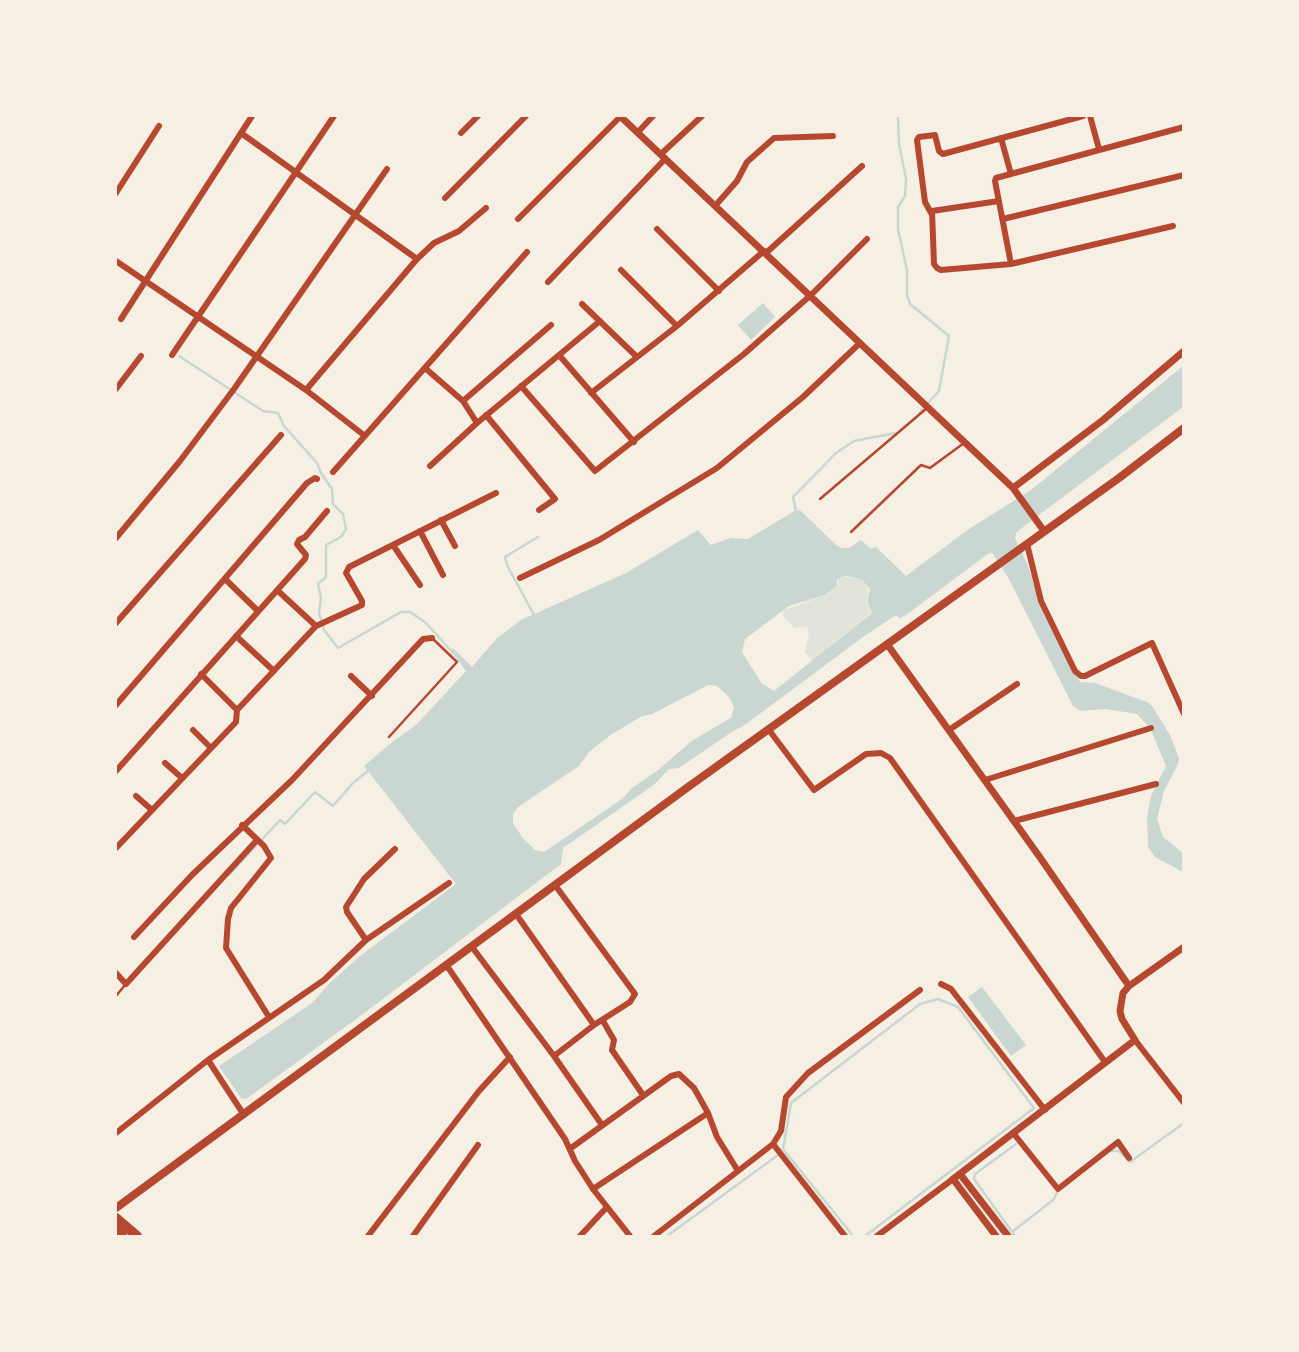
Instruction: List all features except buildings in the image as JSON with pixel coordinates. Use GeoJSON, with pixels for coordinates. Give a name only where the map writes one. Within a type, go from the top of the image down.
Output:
{"type":"FeatureCollection","features":[{"type":"Feature","properties":{"kind":"highway"},"geometry":{"type":"LineString","coordinates":[[116,1218],[137,1237]]}},
{"type":"Feature","properties":{"kind":"highway"},"geometry":{"type":"LineString","coordinates":[[116,1230],[122,1237]]}},
{"type":"Feature","properties":{"kind":"main road"},"geometry":{"type":"LineString","coordinates":[[116,1209],[555,885],[998,565],[1042,528],[1119,478],[1184,428]]}},
{"type":"Feature","properties":{"kind":"street"},"geometry":{"type":"LineString","coordinates":[[121,319],[253,116]]}},
{"type":"Feature","properties":{"kind":"street"},"geometry":{"type":"LineString","coordinates":[[172,355],[334,116]]}},
{"type":"Feature","properties":{"kind":"street"},"geometry":{"type":"LineString","coordinates":[[461,133],[478,116]]}},
{"type":"Feature","properties":{"kind":"street"},"geometry":{"type":"LineString","coordinates":[[444,198],[526,116]]}},
{"type":"Feature","properties":{"kind":"street"},"geometry":{"type":"LineString","coordinates":[[518,219],[621,116],[1014,490],[1042,528]]}},
{"type":"Feature","properties":{"kind":"street"},"geometry":{"type":"LineString","coordinates":[[638,132],[653,116]]}},
{"type":"Feature","properties":{"kind":"street"},"geometry":{"type":"LineString","coordinates":[[548,282],[702,116]]}},
{"type":"Feature","properties":{"kind":"street"},"geometry":{"type":"LineString","coordinates":[[1083,116],[943,154],[939,151],[936,135],[919,137],[917,140],[925,202],[931,213],[934,264],[937,268],[941,270],[1011,264],[1174,226]]}},
{"type":"Feature","properties":{"kind":"street"},"geometry":{"type":"LineString","coordinates":[[1090,116],[1099,149]]}},
{"type":"Feature","properties":{"kind":"street"},"geometry":{"type":"LineString","coordinates":[[116,193],[159,126]]}},
{"type":"Feature","properties":{"kind":"street"},"geometry":{"type":"LineString","coordinates":[[1011,264],[995,181],[1000,177],[1184,127]]}},
{"type":"Feature","properties":{"kind":"street"},"geometry":{"type":"LineString","coordinates":[[241,133],[416,259]]}},
{"type":"Feature","properties":{"kind":"street"},"geometry":{"type":"LineString","coordinates":[[715,206],[737,181],[747,162],[771,140],[777,137],[833,136]]}},
{"type":"Feature","properties":{"kind":"street"},"geometry":{"type":"LineString","coordinates":[[1001,138],[1011,174]]}},
{"type":"Feature","properties":{"kind":"street"},"geometry":{"type":"LineString","coordinates":[[591,393],[719,291],[862,166]]}},
{"type":"Feature","properties":{"kind":"street"},"geometry":{"type":"LineString","coordinates":[[116,538],[180,461],[258,357],[387,169]]}},
{"type":"Feature","properties":{"kind":"street"},"geometry":{"type":"LineString","coordinates":[[1003,219],[1184,175]]}},
{"type":"Feature","properties":{"kind":"street"},"geometry":{"type":"LineString","coordinates":[[931,213],[936,208],[999,201]]}},
{"type":"Feature","properties":{"kind":"street"},"geometry":{"type":"LineString","coordinates":[[306,390],[416,259],[434,243],[458,231],[486,208]]}},
{"type":"Feature","properties":{"kind":"street"},"geometry":{"type":"LineString","coordinates":[[657,229],[719,291]]}},
{"type":"Feature","properties":{"kind":"street"},"geometry":{"type":"LineString","coordinates":[[521,386],[595,471],[744,354],[811,295],[867,239]]}},
{"type":"Feature","properties":{"kind":"street"},"geometry":{"type":"LineString","coordinates":[[333,472],[527,253]]}},
{"type":"Feature","properties":{"kind":"street"},"geometry":{"type":"LineString","coordinates":[[116,261],[306,390],[365,436]]}},
{"type":"Feature","properties":{"kind":"street"},"geometry":{"type":"LineString","coordinates":[[621,270],[677,326]]}},
{"type":"Feature","properties":{"kind":"street"},"geometry":{"type":"LineString","coordinates":[[582,304],[637,357]]}},
{"type":"Feature","properties":{"kind":"street"},"geometry":{"type":"LineString","coordinates":[[430,466],[486,415],[600,321]]}},
{"type":"Feature","properties":{"kind":"street"},"geometry":{"type":"LineString","coordinates":[[463,401],[551,325]]}},
{"type":"Feature","properties":{"kind":"street"},"geometry":{"type":"LineString","coordinates":[[520,579],[599,540],[675,496],[738,452],[803,397],[860,343]]}},
{"type":"Feature","properties":{"kind":"street"},"geometry":{"type":"LineString","coordinates":[[1014,490],[1103,420],[1184,351]]}},
{"type":"Feature","properties":{"kind":"street"},"geometry":{"type":"LineString","coordinates":[[559,355],[634,442]]}},
{"type":"Feature","properties":{"kind":"street"},"geometry":{"type":"LineString","coordinates":[[116,388],[141,356]]}},
{"type":"Feature","properties":{"kind":"street"},"geometry":{"type":"LineString","coordinates":[[425,368],[463,401],[477,423]]}},
{"type":"Feature","properties":{"kind":"street"},"geometry":{"type":"LineString","coordinates":[[486,415],[555,499],[538,510]]}},
{"type":"Feature","properties":{"kind":"street"},"geometry":{"type":"LineString","coordinates":[[116,623],[281,435]]}},
{"type":"Feature","properties":{"kind":"street"},"geometry":{"type":"LineString","coordinates":[[116,705],[307,483],[317,479]]}},
{"type":"Feature","properties":{"kind":"street"},"geometry":{"type":"LineString","coordinates":[[116,848],[237,720],[237,710],[320,625],[362,605],[346,573],[347,569],[496,494]]}},
{"type":"Feature","properties":{"kind":"street"},"geometry":{"type":"LineString","coordinates":[[116,772],[305,559],[306,555],[297,544],[327,511]]}},
{"type":"Feature","properties":{"kind":"street"},"geometry":{"type":"LineString","coordinates":[[441,520],[454,546]]}},
{"type":"Feature","properties":{"kind":"street"},"geometry":{"type":"LineString","coordinates":[[420,531],[443,575]]}},
{"type":"Feature","properties":{"kind":"street"},"geometry":{"type":"LineString","coordinates":[[393,545],[420,585]]}},
{"type":"Feature","properties":{"kind":"street"},"geometry":{"type":"LineString","coordinates":[[1025,545],[1041,601],[1075,671],[1085,676],[1152,643],[1184,714]]}},
{"type":"Feature","properties":{"kind":"street"},"geometry":{"type":"LineString","coordinates":[[225,579],[258,611]]}},
{"type":"Feature","properties":{"kind":"street"},"geometry":{"type":"LineString","coordinates":[[277,590],[320,625]]}},
{"type":"Feature","properties":{"kind":"street"},"geometry":{"type":"LineString","coordinates":[[236,636],[274,671]]}},
{"type":"Feature","properties":{"kind":"street"},"geometry":{"type":"LineString","coordinates":[[134,937],[242,825],[292,780],[423,639],[432,638]]}},
{"type":"Feature","properties":{"kind":"street"},"geometry":{"type":"LineString","coordinates":[[887,644],[1129,986]]}},
{"type":"Feature","properties":{"kind":"street"},"geometry":{"type":"LineString","coordinates":[[201,674],[237,710]]}},
{"type":"Feature","properties":{"kind":"street"},"geometry":{"type":"LineString","coordinates":[[351,676],[372,696]]}},
{"type":"Feature","properties":{"kind":"street"},"geometry":{"type":"LineString","coordinates":[[949,730],[1017,684]]}},
{"type":"Feature","properties":{"kind":"street"},"geometry":{"type":"LineString","coordinates":[[985,780],[1151,729]]}},
{"type":"Feature","properties":{"kind":"street"},"geometry":{"type":"LineString","coordinates":[[193,730],[211,748]]}},
{"type":"Feature","properties":{"kind":"street"},"geometry":{"type":"LineString","coordinates":[[769,730],[814,790],[866,754],[881,753],[890,758],[1105,1062]]}},
{"type":"Feature","properties":{"kind":"street"},"geometry":{"type":"LineString","coordinates":[[165,763],[182,778]]}},
{"type":"Feature","properties":{"kind":"street"},"geometry":{"type":"LineString","coordinates":[[1014,821],[1156,784]]}},
{"type":"Feature","properties":{"kind":"street"},"geometry":{"type":"LineString","coordinates":[[136,796],[152,810]]}},
{"type":"Feature","properties":{"kind":"street"},"geometry":{"type":"LineString","coordinates":[[242,825],[270,855],[270,860],[231,908],[226,948],[269,1017]]}},
{"type":"Feature","properties":{"kind":"street"},"geometry":{"type":"LineString","coordinates":[[116,973],[126,984],[260,843]]}},
{"type":"Feature","properties":{"kind":"street"},"geometry":{"type":"LineString","coordinates":[[366,940],[347,912],[348,900],[364,879],[395,849]]}},
{"type":"Feature","properties":{"kind":"street"},"geometry":{"type":"LineString","coordinates":[[116,1133],[208,1060],[324,980],[366,940],[449,883]]}},
{"type":"Feature","properties":{"kind":"street"},"geometry":{"type":"LineString","coordinates":[[554,1056],[635,997],[555,885]]}},
{"type":"Feature","properties":{"kind":"street"},"geometry":{"type":"LineString","coordinates":[[516,915],[594,1026]]}},
{"type":"Feature","properties":{"kind":"street"},"geometry":{"type":"LineString","coordinates":[[472,947],[602,1125]]}},
{"type":"Feature","properties":{"kind":"street"},"geometry":{"type":"LineString","coordinates":[[1184,947],[1129,986],[1123,993],[1120,1010],[1122,1019],[1135,1040],[1184,1103]]}},
{"type":"Feature","properties":{"kind":"street"},"geometry":{"type":"LineString","coordinates":[[446,966],[571,1148],[575,1161],[593,1189],[630,1237]]}},
{"type":"Feature","properties":{"kind":"street"},"geometry":{"type":"LineString","coordinates":[[941,984],[951,989],[1045,1110]]}},
{"type":"Feature","properties":{"kind":"street"},"geometry":{"type":"LineString","coordinates":[[654,1237],[773,1144],[781,1130],[786,1097],[808,1073],[920,990]]}},
{"type":"Feature","properties":{"kind":"street"},"geometry":{"type":"LineString","coordinates":[[603,1021],[614,1040],[612,1049],[643,1095]]}},
{"type":"Feature","properties":{"kind":"street"},"geometry":{"type":"LineString","coordinates":[[877,1237],[1135,1040]]}},
{"type":"Feature","properties":{"kind":"street"},"geometry":{"type":"LineString","coordinates":[[368,1237],[479,1091],[510,1057]]}},
{"type":"Feature","properties":{"kind":"street"},"geometry":{"type":"LineString","coordinates":[[208,1060],[244,1115]]}},
{"type":"Feature","properties":{"kind":"street"},"geometry":{"type":"LineString","coordinates":[[571,1148],[643,1095],[671,1076],[679,1074],[694,1088],[717,1137],[738,1171]]}},
{"type":"Feature","properties":{"kind":"street"},"geometry":{"type":"LineString","coordinates":[[593,1189],[708,1113]]}},
{"type":"Feature","properties":{"kind":"street"},"geometry":{"type":"LineString","coordinates":[[1014,1133],[1058,1189],[1118,1142],[1129,1157]]}},
{"type":"Feature","properties":{"kind":"street"},"geometry":{"type":"LineString","coordinates":[[773,1144],[845,1237]]}},
{"type":"Feature","properties":{"kind":"street"},"geometry":{"type":"LineString","coordinates":[[413,1237],[478,1145]]}},
{"type":"Feature","properties":{"kind":"street"},"geometry":{"type":"LineString","coordinates":[[956,1176],[996,1237]]}},
{"type":"Feature","properties":{"kind":"street"},"geometry":{"type":"LineString","coordinates":[[956,1176],[1007,1237]]}},
{"type":"Feature","properties":{"kind":"street"},"geometry":{"type":"LineString","coordinates":[[580,1237],[607,1207]]}},
{"type":"Feature","properties":{"kind":"lane"},"geometry":{"type":"LineString","coordinates":[[820,499],[927,408]]}},
{"type":"Feature","properties":{"kind":"lane"},"geometry":{"type":"LineString","coordinates":[[851,532],[921,466],[930,468],[964,443]]}},
{"type":"Feature","properties":{"kind":"lane"},"geometry":{"type":"LineString","coordinates":[[389,737],[457,662],[432,638]]}},
{"type":"Feature","properties":{"kind":"lane"},"geometry":{"type":"LineString","coordinates":[[116,996],[126,984]]}},
{"type":"Feature","properties":{"kind":"shaded area"},"geometry":{"type":"Polygon","coordinates":[[[763,303],[775,317],[751,340],[738,325],[763,303]]]}},
{"type":"Feature","properties":{"kind":"shaded area"},"geometry":{"type":"Polygon","coordinates":[[[1183,366],[1183,407],[1027,524],[1016,533],[1015,538],[1028,566],[1042,611],[1080,682],[1095,683],[1147,702],[1170,735],[1179,758],[1164,791],[1157,819],[1163,837],[1183,853],[1183,872],[1155,857],[1148,847],[1147,817],[1151,796],[1166,766],[1150,728],[1137,714],[1106,709],[1080,711],[1073,706],[1009,579],[993,554],[989,553],[906,615],[900,618],[896,615],[863,637],[742,727],[679,768],[669,769],[655,784],[563,848],[561,864],[363,1014],[246,1099],[241,1098],[219,1066],[312,1003],[360,956],[456,884],[364,766],[417,724],[466,671],[450,650],[453,648],[472,667],[497,638],[521,620],[626,573],[698,530],[711,545],[731,538],[748,539],[796,510],[801,511],[836,545],[849,548],[861,540],[871,549],[876,547],[906,576],[969,529],[1031,490],[1183,366]],[[845,576],[837,580],[837,586],[825,595],[789,606],[745,639],[742,652],[762,684],[774,691],[872,613],[867,601],[870,589],[861,579],[845,576]],[[708,685],[652,714],[642,716],[612,734],[589,752],[579,766],[518,807],[513,814],[513,823],[522,837],[535,850],[544,852],[622,799],[693,740],[731,718],[734,707],[730,698],[717,686],[708,685]]]}},
{"type":"Feature","properties":{"kind":"shaded area"},"geometry":{"type":"Polygon","coordinates":[[[844,577],[861,579],[869,589],[866,601],[871,613],[812,661],[805,652],[809,635],[807,626],[795,628],[782,616],[784,610],[826,595],[837,586],[838,580],[844,577]]]}},
{"type":"Feature","properties":{"kind":"shaded area"},"geometry":{"type":"Polygon","coordinates":[[[982,987],[1026,1045],[1011,1056],[968,997],[982,987]]]}},
{"type":"Feature","properties":{"kind":"waterway"},"geometry":{"type":"LineString","coordinates":[[898,116],[899,144],[906,179],[905,196],[898,207],[898,229],[907,270],[907,295],[910,304],[949,336],[939,391],[919,413]]}},
{"type":"Feature","properties":{"kind":"waterway"},"geometry":{"type":"LineString","coordinates":[[179,356],[263,411],[278,413],[284,426],[317,463],[332,489],[333,504],[343,514],[346,529],[341,537],[326,545],[326,577],[318,584],[321,598],[319,613],[324,630],[338,648],[401,612],[410,612],[426,623],[453,653]]}},
{"type":"Feature","properties":{"kind":"waterway"},"geometry":{"type":"LineString","coordinates":[[796,511],[793,497],[836,453],[854,441],[896,433]]}},
{"type":"Feature","properties":{"kind":"waterway"},"geometry":{"type":"LineString","coordinates":[[535,617],[505,557],[538,537]]}},
{"type":"Feature","properties":{"kind":"waterway"},"geometry":{"type":"LineString","coordinates":[[229,875],[280,820],[285,824],[315,792],[333,806],[353,783],[369,770]]}},
{"type":"Feature","properties":{"kind":"waterway"},"geometry":{"type":"LineString","coordinates":[[853,1236],[783,1149],[791,1103],[920,1004],[938,999],[958,1007],[1034,1108],[865,1236]]}},
{"type":"Feature","properties":{"kind":"waterway"},"geometry":{"type":"LineString","coordinates":[[1111,1151],[1119,1151],[1130,1162],[1184,1123]]}},
{"type":"Feature","properties":{"kind":"waterway"},"geometry":{"type":"LineString","coordinates":[[1015,1236],[974,1179],[975,1174],[1016,1144]]}},
{"type":"Feature","properties":{"kind":"waterway"},"geometry":{"type":"LineString","coordinates":[[667,1236],[778,1155]]}},
{"type":"Feature","properties":{"kind":"waterway"},"geometry":{"type":"LineString","coordinates":[[1012,1232],[1053,1200],[1058,1191]]}}]}
